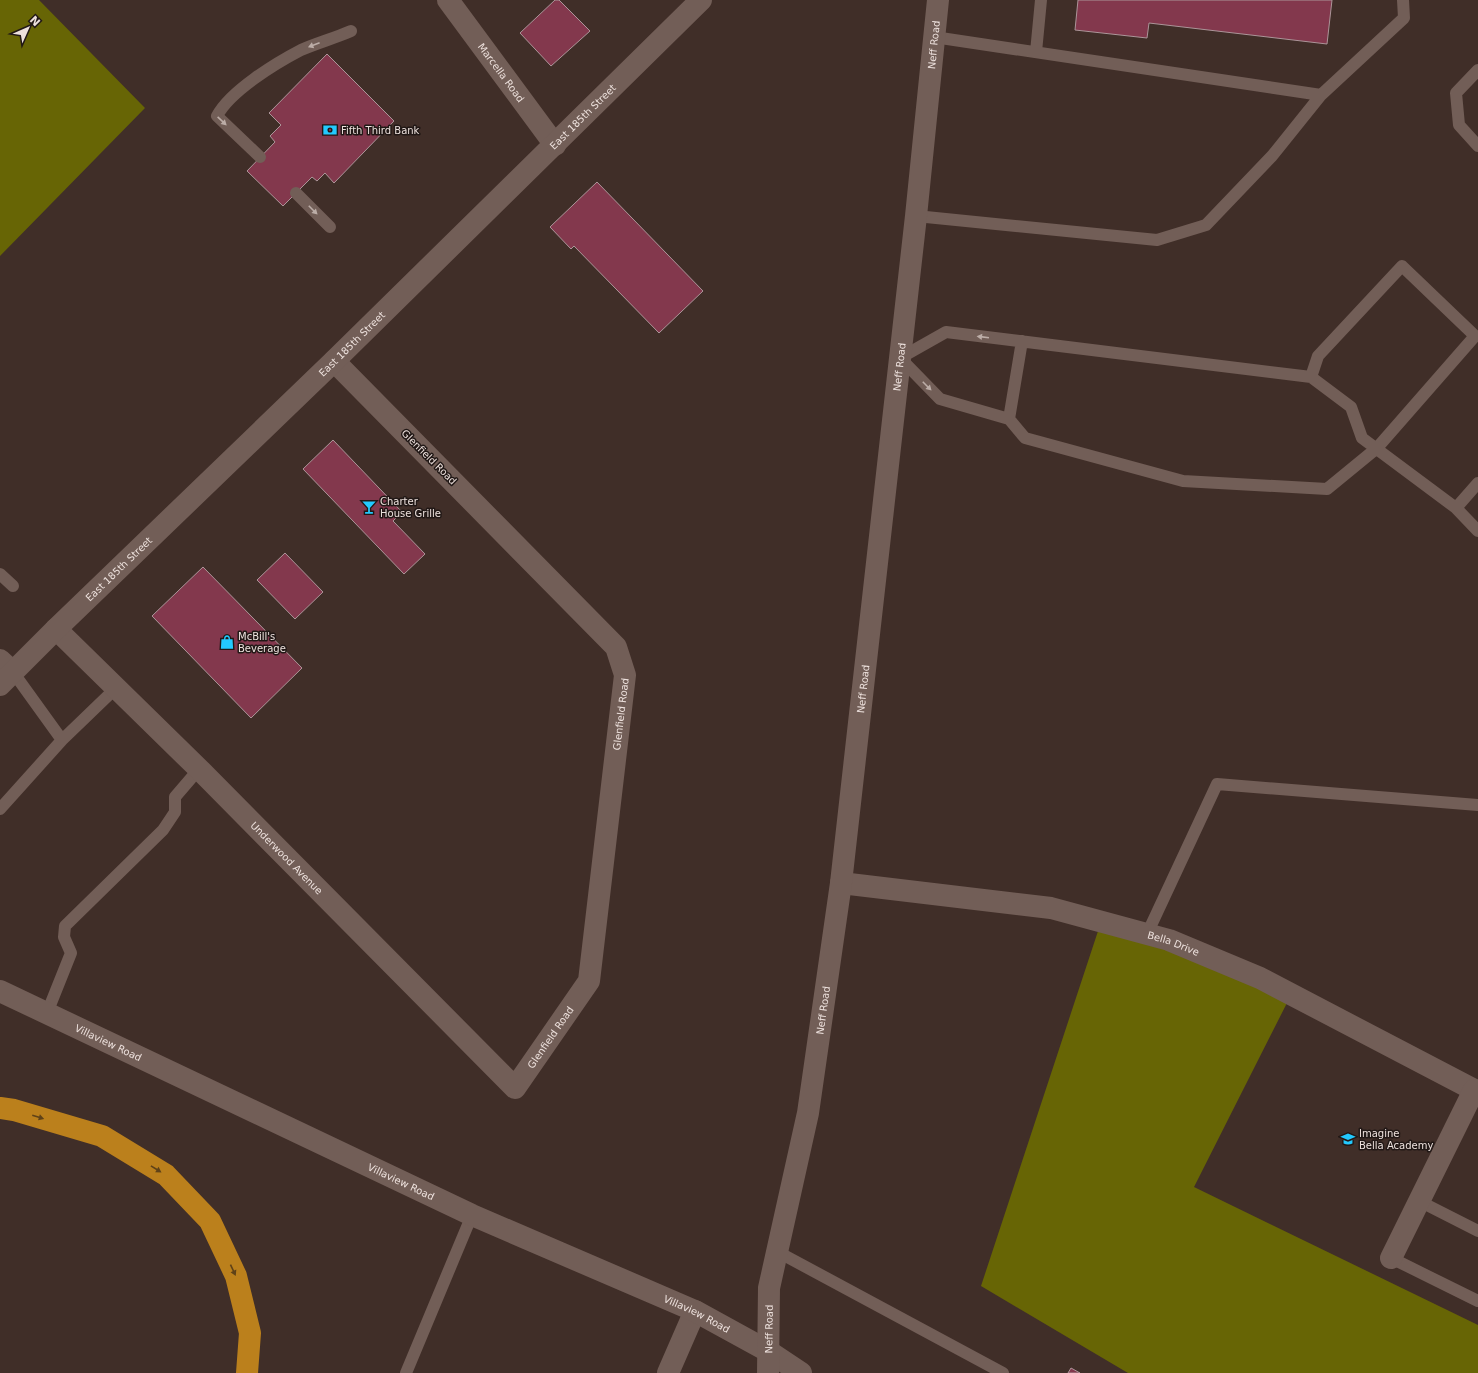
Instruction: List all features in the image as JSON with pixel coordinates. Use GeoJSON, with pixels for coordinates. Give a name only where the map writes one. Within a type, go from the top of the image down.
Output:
{"type":"FeatureCollection","features":[{"type":"Feature","properties":{"kind":"highway"},"geometry":{"type":"LineString","coordinates":[[0,1108],[14,1110],[102,1136],[166,1175],[210,1221],[236,1276],[240,1290],[250,1333],[247,1373]]}},
{"type":"Feature","properties":{"kind":"street","name":"Marcella Road"},"geometry":{"type":"LineString","coordinates":[[448,0],[555,145]]}},
{"type":"Feature","properties":{"kind":"street","name":"East 185th Street"},"geometry":{"type":"LineString","coordinates":[[4,672],[56,629],[334,361],[701,0]]}},
{"type":"Feature","properties":{"kind":"street","name":"Neff Road"},"geometry":{"type":"LineString","coordinates":[[768,1373],[769,1288],[808,1113],[841,883],[916,216],[938,0]]}},
{"type":"Feature","properties":{"kind":"street","name":"Glenfield Road"},"geometry":{"type":"LineString","coordinates":[[334,361],[616,647],[625,675],[589,981],[515,1088]]}},
{"type":"Feature","properties":{"kind":"street","name":"Underwood Avenue"},"geometry":{"type":"LineString","coordinates":[[56,629],[199,769],[515,1088]]}},
{"type":"Feature","properties":{"kind":"street","name":"Bella Drive"},"geometry":{"type":"LineString","coordinates":[[841,883],[1051,908],[1168,940],[1260,978],[1476,1091]]}},
{"type":"Feature","properties":{"kind":"street","name":"Villaview Road"},"geometry":{"type":"LineString","coordinates":[[0,991],[472,1215],[695,1311],[768,1351],[801,1373]]}},
{"type":"Feature","properties":{"kind":"street"},"geometry":{"type":"LineString","coordinates":[[1391,1258],[1476,1091]]}},
{"type":"Feature","properties":{"kind":"street"},"geometry":{"type":"LineString","coordinates":[[668,1373],[695,1311]]}},
{"type":"Feature","properties":{"kind":"lane"},"geometry":{"type":"LineString","coordinates":[[1036,52],[1041,0]]}},
{"type":"Feature","properties":{"kind":"lane"},"geometry":{"type":"LineString","coordinates":[[916,216],[1157,240],[1206,226],[1272,156],[1321,95],[1404,18],[1403,0]]}},
{"type":"Feature","properties":{"kind":"lane"},"geometry":{"type":"LineString","coordinates":[[260,157],[217,116],[221,107],[242,87],[302,50],[351,32]]}},
{"type":"Feature","properties":{"kind":"lane"},"geometry":{"type":"LineString","coordinates":[[934,37],[1321,95]]}},
{"type":"Feature","properties":{"kind":"lane"},"geometry":{"type":"LineString","coordinates":[[1478,70],[1456,93],[1459,126],[1478,146]]}},
{"type":"Feature","properties":{"kind":"lane"},"geometry":{"type":"LineString","coordinates":[[296,193],[330,227]]}},
{"type":"Feature","properties":{"kind":"lane"},"geometry":{"type":"LineString","coordinates":[[1311,377],[1318,356],[1402,266],[1475,336],[1376,448],[1327,489],[1183,481],[1025,438],[1009,419],[940,399],[900,358],[946,332],[1311,377],[1351,407],[1362,438],[1376,448],[1456,508],[1478,530]]}},
{"type":"Feature","properties":{"kind":"lane"},"geometry":{"type":"LineString","coordinates":[[1009,419],[1022,341]]}},
{"type":"Feature","properties":{"kind":"lane"},"geometry":{"type":"LineString","coordinates":[[1456,508],[1478,483]]}},
{"type":"Feature","properties":{"kind":"lane"},"geometry":{"type":"LineString","coordinates":[[0,574],[13,586]]}},
{"type":"Feature","properties":{"kind":"lane"},"geometry":{"type":"LineString","coordinates":[[4,672],[62,740]]}},
{"type":"Feature","properties":{"kind":"lane"},"geometry":{"type":"LineString","coordinates":[[0,809],[62,740],[116,688]]}},
{"type":"Feature","properties":{"kind":"lane"},"geometry":{"type":"LineString","coordinates":[[47,1014],[71,953],[64,937],[65,926],[163,830],[175,812],[175,797],[199,769]]}},
{"type":"Feature","properties":{"kind":"lane"},"geometry":{"type":"LineString","coordinates":[[1147,934],[1216,784],[1478,805]]}},
{"type":"Feature","properties":{"kind":"lane"},"geometry":{"type":"LineString","coordinates":[[1419,1201],[1478,1231]]}},
{"type":"Feature","properties":{"kind":"lane"},"geometry":{"type":"LineString","coordinates":[[406,1373],[472,1215]]}},
{"type":"Feature","properties":{"kind":"lane"},"geometry":{"type":"LineString","coordinates":[[778,1252],[1003,1373]]}},
{"type":"Feature","properties":{"kind":"lane"},"geometry":{"type":"LineString","coordinates":[[1391,1258],[1478,1301]]}},
{"type":"Feature","properties":{"kind":"shaded area"},"geometry":{"type":"Polygon","coordinates":[[[0,0],[39,0],[145,108],[0,256],[0,0]]]}},
{"type":"Feature","properties":{"kind":"shaded area"},"geometry":{"type":"Polygon","coordinates":[[[1101,922],[1291,995],[1194,1187],[1478,1325],[1478,1373],[1128,1373],[981,1286],[1101,922]]]}},
{"type":"Feature","properties":{"kind":"building"},"geometry":{"type":"Polygon","coordinates":[[[555,0],[559,0],[590,31],[551,66],[520,33],[555,0]]]}},
{"type":"Feature","properties":{"kind":"building"},"geometry":{"type":"Polygon","coordinates":[[[1078,0],[1332,0],[1327,44],[1149,23],[1147,38],[1075,30],[1078,0]]]}},
{"type":"Feature","properties":{"kind":"building","name":"Fifth Third Bank"},"geometry":{"type":"Polygon","coordinates":[[[327,54],[394,121],[334,183],[325,173],[317,181],[312,177],[283,206],[247,171],[275,142],[270,136],[281,125],[269,113],[327,54]]]}},
{"type":"Feature","properties":{"kind":"building"},"geometry":{"type":"Polygon","coordinates":[[[597,182],[703,291],[659,333],[574,246],[571,249],[550,227],[597,182]]]}},
{"type":"Feature","properties":{"kind":"building","name":"Charter House Grille"},"geometry":{"type":"Polygon","coordinates":[[[333,440],[402,512],[393,521],[425,554],[404,574],[303,469],[333,440]]]}},
{"type":"Feature","properties":{"kind":"building"},"geometry":{"type":"Polygon","coordinates":[[[285,553],[323,592],[295,619],[257,580],[285,553]]]}},
{"type":"Feature","properties":{"kind":"building","name":"McBill's Beverage"},"geometry":{"type":"Polygon","coordinates":[[[203,567],[302,668],[251,718],[152,616],[203,567]]]}},
{"type":"Feature","properties":{"kind":"building"},"geometry":{"type":"Polygon","coordinates":[[[1071,1368],[1080,1373],[1068,1373],[1071,1368]]]}},
{"type":"Feature","properties":{"kind":"place","name":"Fifth Third Bank"},"geometry":{"type":"Point","coordinates":[330,130]}},
{"type":"Feature","properties":{"kind":"place","name":"Charter House Grille"},"geometry":{"type":"Point","coordinates":[369,507]}},
{"type":"Feature","properties":{"kind":"place","name":"McBill's Beverage"},"geometry":{"type":"Point","coordinates":[227,642]}},
{"type":"Feature","properties":{"kind":"place","name":"Imagine Bella Academy"},"geometry":{"type":"Point","coordinates":[1348,1139]}}]}
